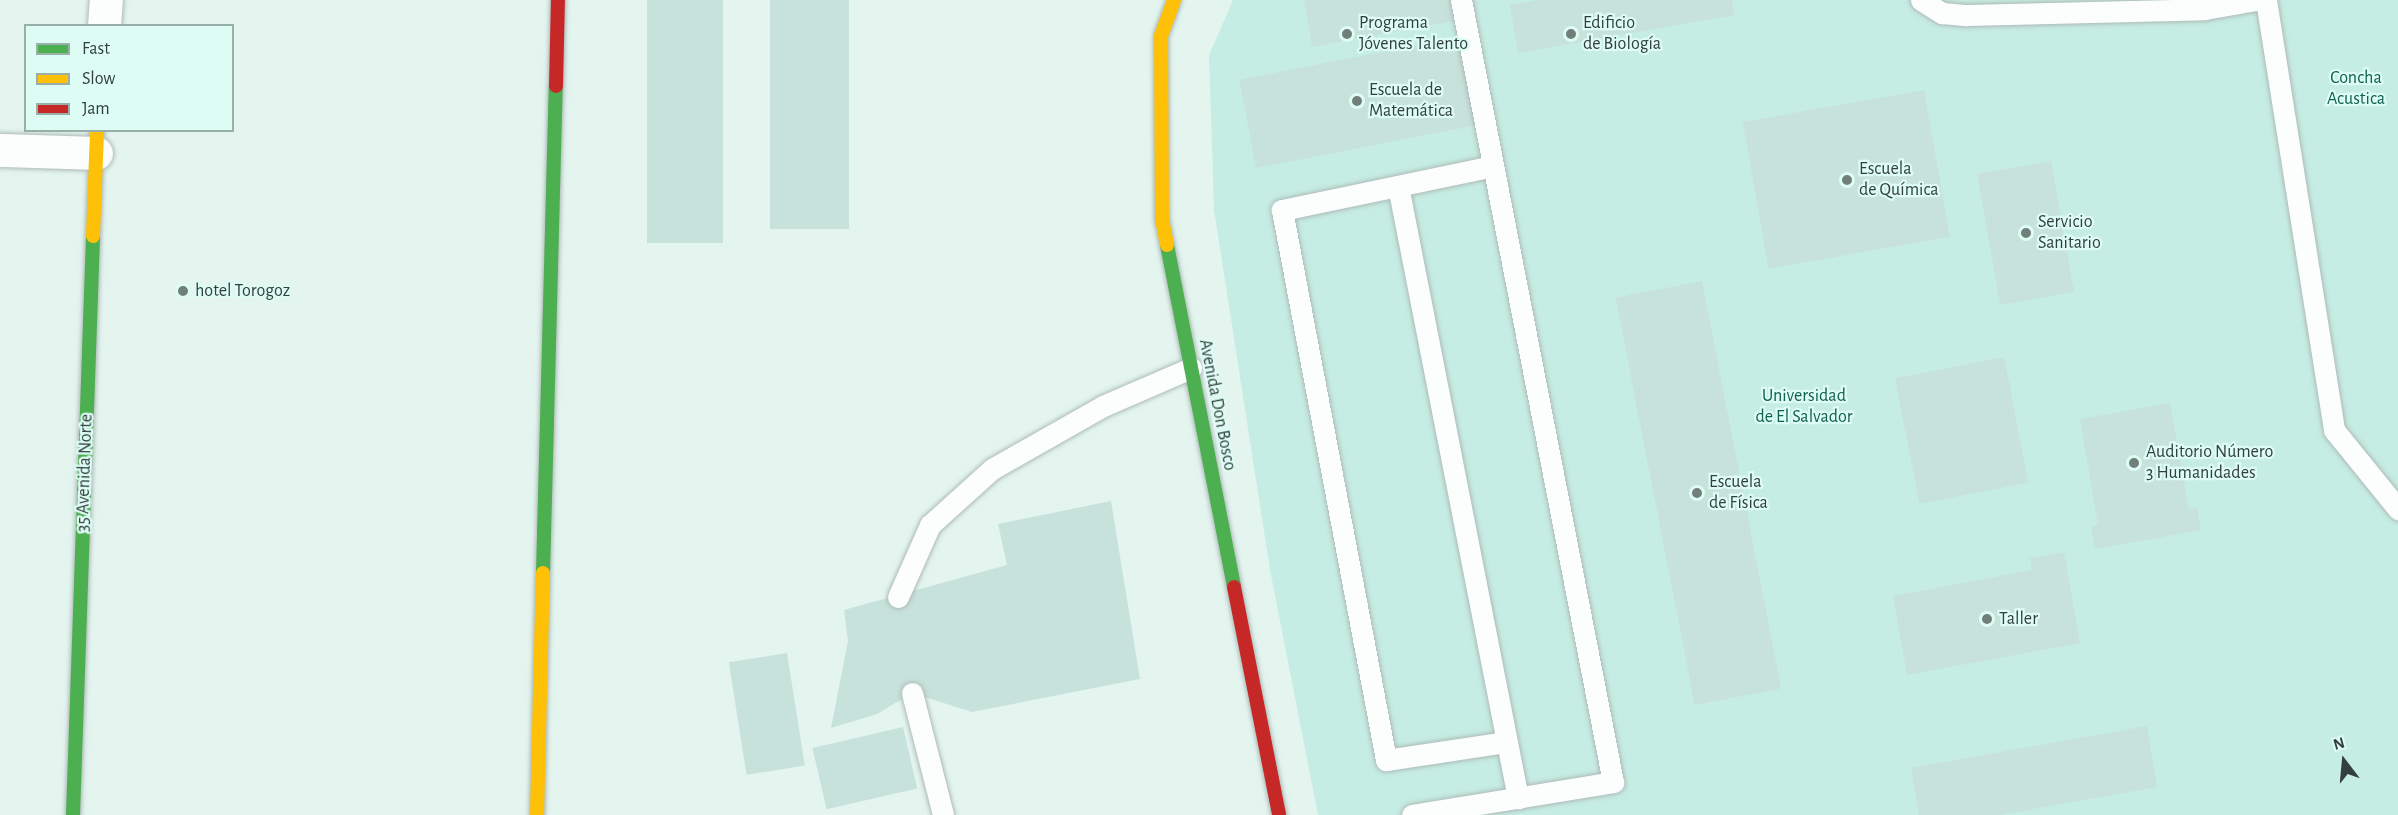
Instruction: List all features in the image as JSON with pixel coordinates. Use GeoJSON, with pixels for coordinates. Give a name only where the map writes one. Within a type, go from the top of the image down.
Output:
{"type":"FeatureCollection","features":[{"type":"Feature","properties":{"kind":"street"},"geometry":{"type":"LineString","coordinates":[[104,24],[106,0]]}},
{"type":"Feature","properties":{"kind":"street"},"geometry":{"type":"LineString","coordinates":[[537,815],[558,0]]}},
{"type":"Feature","properties":{"kind":"street","name":"Avenida Don Bosco"},"geometry":{"type":"LineString","coordinates":[[1174,0],[1161,36],[1157,128],[1162,220],[1279,815]]}},
{"type":"Feature","properties":{"kind":"street"},"geometry":{"type":"LineString","coordinates":[[0,150],[96,142]]}},
{"type":"Feature","properties":{"kind":"street","name":"35 Avenida Norte"},"geometry":{"type":"LineString","coordinates":[[74,815],[96,142]]}},
{"type":"Feature","properties":{"kind":"lane"},"geometry":{"type":"LineString","coordinates":[[1412,815],[1613,782],[1461,0]]}},
{"type":"Feature","properties":{"kind":"lane"},"geometry":{"type":"LineString","coordinates":[[1921,0],[1942,13],[1967,15],[2205,9],[2256,0]]}},
{"type":"Feature","properties":{"kind":"lane"},"geometry":{"type":"LineString","coordinates":[[2266,0],[2334,430],[2398,509]]}},
{"type":"Feature","properties":{"kind":"lane"},"geometry":{"type":"LineString","coordinates":[[1493,166],[1282,210],[1386,760],[1507,742]]}},
{"type":"Feature","properties":{"kind":"lane"},"geometry":{"type":"LineString","coordinates":[[1398,186],[1518,798]]}},
{"type":"Feature","properties":{"kind":"lane"},"geometry":{"type":"LineString","coordinates":[[898,597],[930,525],[992,469],[1103,406],[1191,368]]}},
{"type":"Feature","properties":{"kind":"lane"},"geometry":{"type":"LineString","coordinates":[[912,693],[942,815]]}},
{"type":"Feature","properties":{"kind":"green space","name":"Universidad de El Salvador"},"geometry":{"type":"Polygon","coordinates":[[[1233,0],[2398,0],[2398,815],[1318,815],[1270,570],[1214,210],[1209,55],[1233,0]]]}},
{"type":"Feature","properties":{"kind":"building"},"geometry":{"type":"Polygon","coordinates":[[[647,0],[723,0],[723,243],[647,243],[647,0]]]}},
{"type":"Feature","properties":{"kind":"building"},"geometry":{"type":"Polygon","coordinates":[[[770,0],[849,0],[849,229],[770,229],[770,0]]]}},
{"type":"Feature","properties":{"kind":"building","name":"Programa Jóvenes Talento"},"geometry":{"type":"Polygon","coordinates":[[[1304,0],[1450,0],[1454,21],[1312,47],[1304,0]]]}},
{"type":"Feature","properties":{"kind":"building","name":"Edificio de Biología"},"geometry":{"type":"Polygon","coordinates":[[[1537,0],[1732,0],[1734,15],[1518,53],[1510,5],[1537,0]]]}},
{"type":"Feature","properties":{"kind":"building","name":"Escuela de Matemática"},"geometry":{"type":"Polygon","coordinates":[[[1459,37],[1476,125],[1256,168],[1239,80],[1459,37]]]}},
{"type":"Feature","properties":{"kind":"building","name":"Escuela de Química"},"geometry":{"type":"Polygon","coordinates":[[[1924,90],[1950,237],[1769,269],[1743,122],[1924,90]]]}},
{"type":"Feature","properties":{"kind":"building","name":"Servicio Sanitario"},"geometry":{"type":"Polygon","coordinates":[[[2051,161],[2074,292],[2000,305],[1977,174],[2051,161]]]}},
{"type":"Feature","properties":{"kind":"building","name":"Escuela de Física"},"geometry":{"type":"Polygon","coordinates":[[[1702,281],[1781,688],[1695,705],[1616,298],[1702,281]]]}},
{"type":"Feature","properties":{"kind":"building"},"geometry":{"type":"Polygon","coordinates":[[[2004,357],[2028,483],[1919,504],[1895,378],[2004,357]]]}},
{"type":"Feature","properties":{"kind":"building","name":"Auditorio Número 3 Humanidades"},"geometry":{"type":"Polygon","coordinates":[[[2170,403],[2189,509],[2197,508],[2201,530],[2095,549],[2091,526],[2098,525],[2080,419],[2170,403]]]}},
{"type":"Feature","properties":{"kind":"building"},"geometry":{"type":"Polygon","coordinates":[[[1111,501],[1140,679],[972,712],[912,693],[877,714],[831,728],[848,641],[844,610],[1007,565],[998,524],[1111,501]]]}},
{"type":"Feature","properties":{"kind":"building","name":"Taller"},"geometry":{"type":"Polygon","coordinates":[[[2064,552],[2080,643],[1907,675],[1893,596],[2032,570],[2030,558],[2064,552]]]}},
{"type":"Feature","properties":{"kind":"building"},"geometry":{"type":"Polygon","coordinates":[[[787,653],[805,766],[747,775],[729,662],[787,653]]]}},
{"type":"Feature","properties":{"kind":"building"},"geometry":{"type":"Polygon","coordinates":[[[2147,726],[2157,787],[2000,815],[1919,815],[1911,768],[2147,726]]]}},
{"type":"Feature","properties":{"kind":"building"},"geometry":{"type":"Polygon","coordinates":[[[903,727],[917,788],[827,809],[812,748],[903,727]]]}},
{"type":"Feature","properties":{"kind":"traffic: fast"},"geometry":{"type":"LineString","coordinates":[[543,573],[556,86]]}},
{"type":"Feature","properties":{"kind":"traffic: fast"},"geometry":{"type":"LineString","coordinates":[[73,815],[93,236]]}},
{"type":"Feature","properties":{"kind":"traffic: fast"},"geometry":{"type":"LineString","coordinates":[[1167,245],[1234,587]]}},
{"type":"Feature","properties":{"kind":"traffic: slow"},"geometry":{"type":"LineString","coordinates":[[1167,245],[1162,220],[1161,36],[1174,0]]}},
{"type":"Feature","properties":{"kind":"traffic: slow"},"geometry":{"type":"LineString","coordinates":[[93,236],[97,132]]}},
{"type":"Feature","properties":{"kind":"traffic: slow"},"geometry":{"type":"LineString","coordinates":[[537,815],[543,573]]}},
{"type":"Feature","properties":{"kind":"traffic: jam"},"geometry":{"type":"LineString","coordinates":[[556,86],[558,0]]}},
{"type":"Feature","properties":{"kind":"traffic: jam"},"geometry":{"type":"LineString","coordinates":[[1234,587],[1279,815]]}},
{"type":"Feature","properties":{"kind":"place","name":"Programa Jóvenes Talento"},"geometry":{"type":"Point","coordinates":[1347,34]}},
{"type":"Feature","properties":{"kind":"place","name":"Edificio de Biología"},"geometry":{"type":"Point","coordinates":[1571,34]}},
{"type":"Feature","properties":{"kind":"place","name":"Escuela de Matemática"},"geometry":{"type":"Point","coordinates":[1357,101]}},
{"type":"Feature","properties":{"kind":"place","name":"Escuela de Química"},"geometry":{"type":"Point","coordinates":[1847,180]}},
{"type":"Feature","properties":{"kind":"place","name":"Servicio Sanitario"},"geometry":{"type":"Point","coordinates":[2026,233]}},
{"type":"Feature","properties":{"kind":"place","name":"hotel Torogoz"},"geometry":{"type":"Point","coordinates":[183,291]}},
{"type":"Feature","properties":{"kind":"place","name":"Auditorio Número 3 Humanidades"},"geometry":{"type":"Point","coordinates":[2134,463]}},
{"type":"Feature","properties":{"kind":"place","name":"Escuela de Física"},"geometry":{"type":"Point","coordinates":[1697,493]}},
{"type":"Feature","properties":{"kind":"place","name":"Taller"},"geometry":{"type":"Point","coordinates":[1987,619]}},
{"type":"Feature","properties":{"kind":"park label","name":"Concha Acustica"},"geometry":{"type":"Point","coordinates":[2356,89]}}]}
